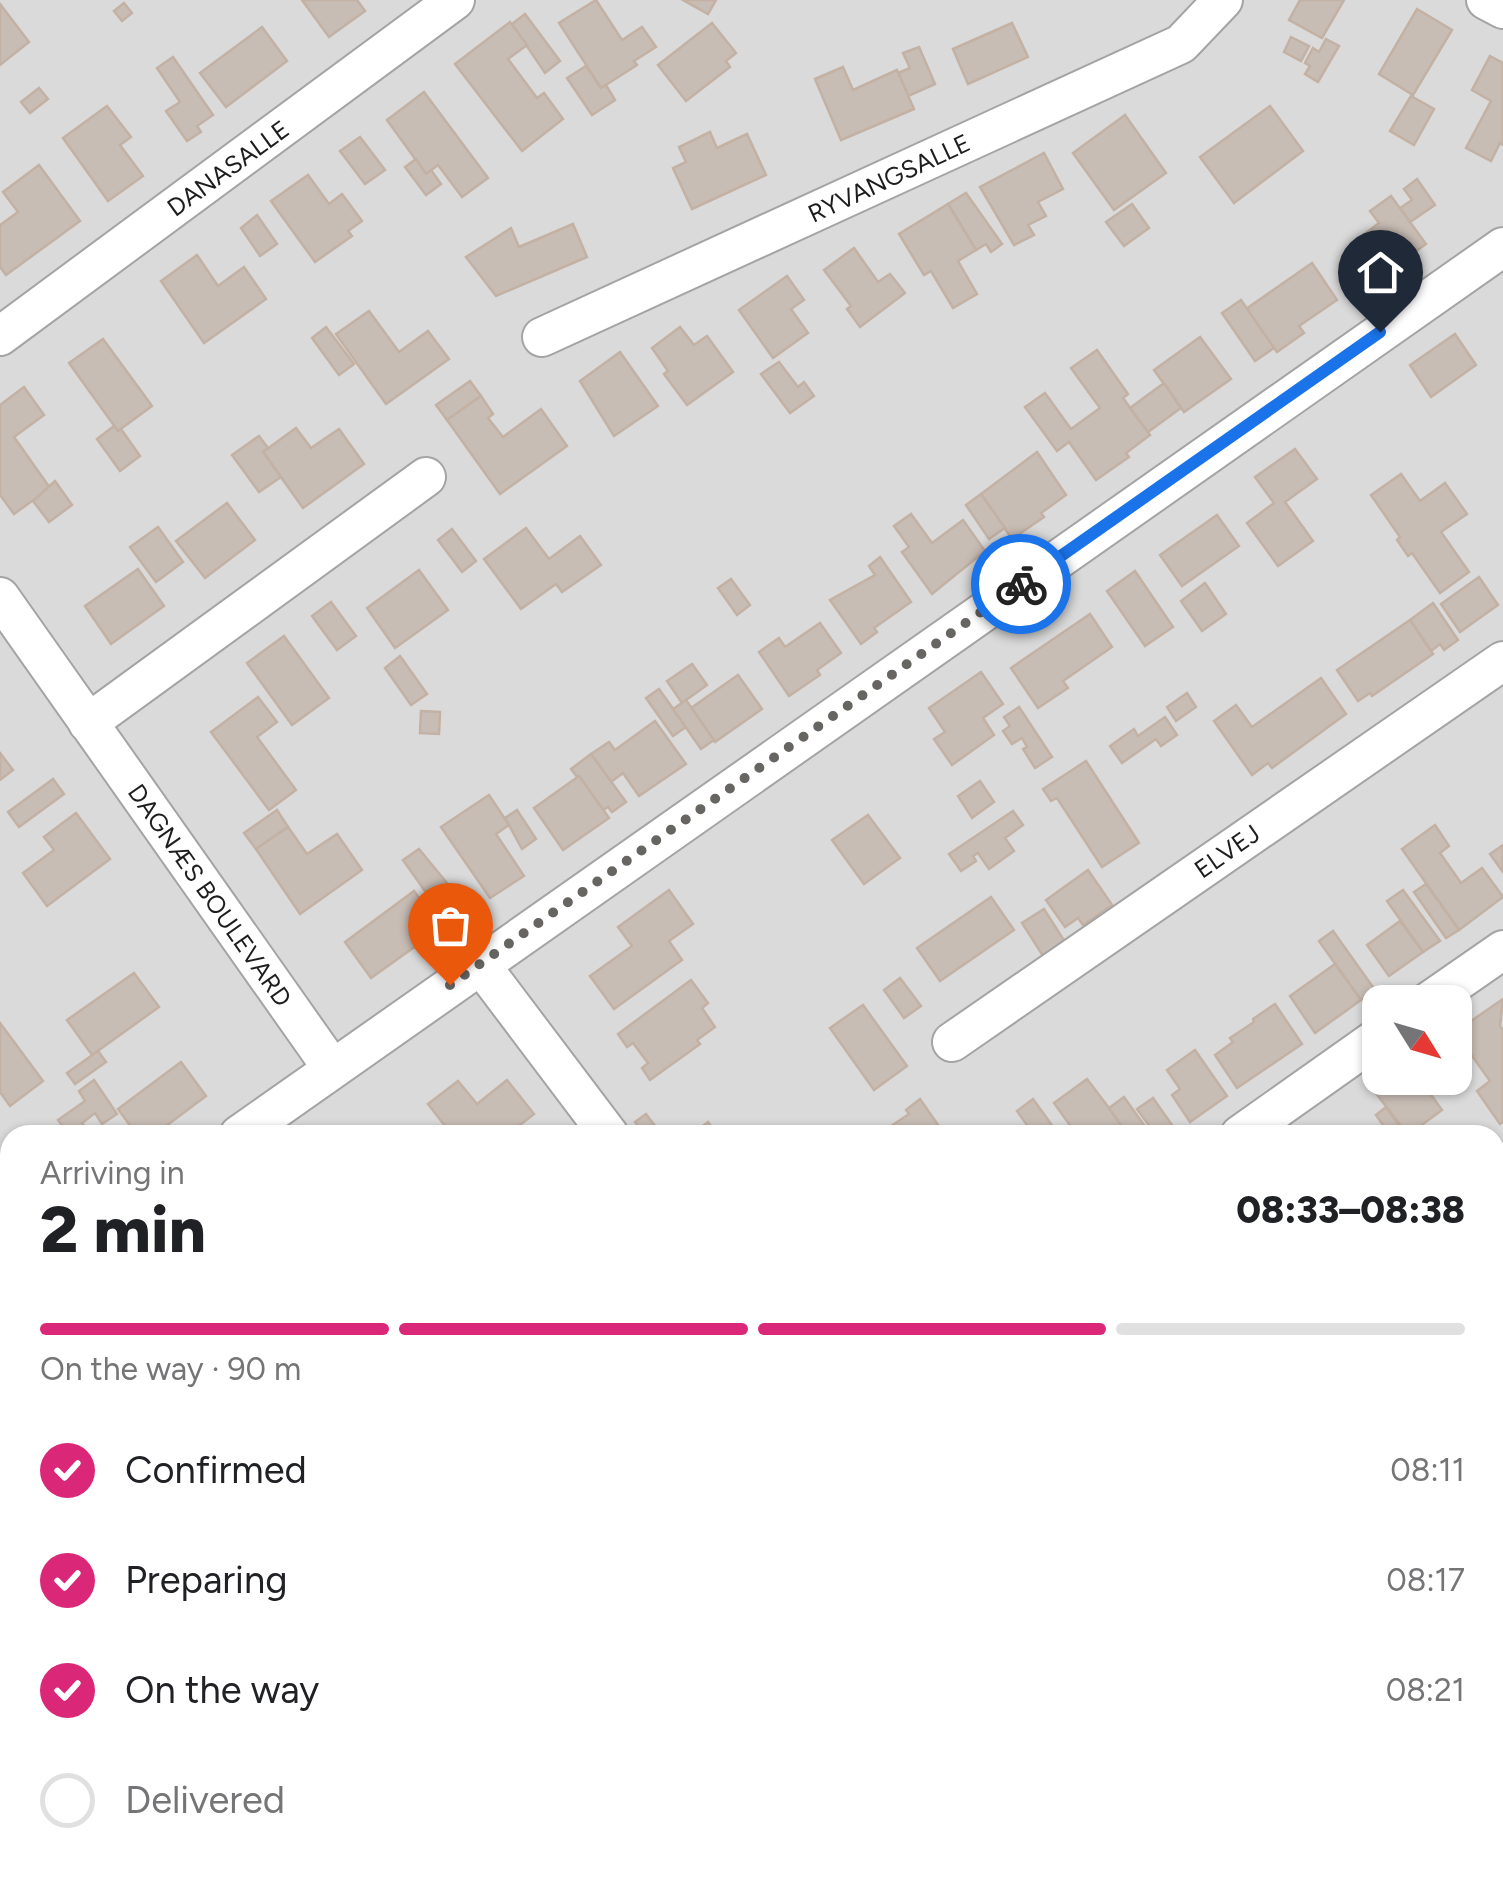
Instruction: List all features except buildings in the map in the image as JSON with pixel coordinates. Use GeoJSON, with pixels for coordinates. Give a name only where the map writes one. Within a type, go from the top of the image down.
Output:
{"type":"FeatureCollection","features":[{"type":"Feature","properties":{"kind":"street","name":"DANASALLE"},"geometry":{"type":"LineString","coordinates":[[0,336],[456,0]]}},
{"type":"Feature","properties":{"kind":"street","name":"RYVANGSALLE"},"geometry":{"type":"LineString","coordinates":[[542,338],[1181,44],[1223,0]]}},
{"type":"Feature","properties":{"kind":"street"},"geometry":{"type":"LineString","coordinates":[[1486,0],[1503,10]]}},
{"type":"Feature","properties":{"kind":"street"},"geometry":{"type":"LineString","coordinates":[[253,1125],[1503,247]]}},
{"type":"Feature","properties":{"kind":"street"},"geometry":{"type":"LineString","coordinates":[[88,723],[426,478]]}},
{"type":"Feature","properties":{"kind":"street","name":"DAGNÆS BOULEVARD"},"geometry":{"type":"LineString","coordinates":[[0,597],[332,1068]]}},
{"type":"Feature","properties":{"kind":"street","name":"ELVEJ"},"geometry":{"type":"LineString","coordinates":[[952,1042],[1503,661]]}},
{"type":"Feature","properties":{"kind":"street"},"geometry":{"type":"LineString","coordinates":[[1453,985],[1503,950]]}},
{"type":"Feature","properties":{"kind":"street"},"geometry":{"type":"LineString","coordinates":[[480,964],[601,1125]]}},
{"type":"Feature","properties":{"kind":"street"},"geometry":{"type":"LineString","coordinates":[[1254,1125],[1362,1049]]}},
{"type":"Feature","properties":{"kind":"shaded area"},"geometry":{"type":"Polygon","coordinates":[[[0,0],[1503,0],[1503,1125],[0,1125],[0,0]]]}},
{"type":"Feature","properties":{"kind":"way so far"},"geometry":{"type":"LineString","coordinates":[[450,985],[1021,584]]}},
{"type":"Feature","properties":{"kind":"route"},"geometry":{"type":"LineString","coordinates":[[1021,584],[1380,332]]}}]}
